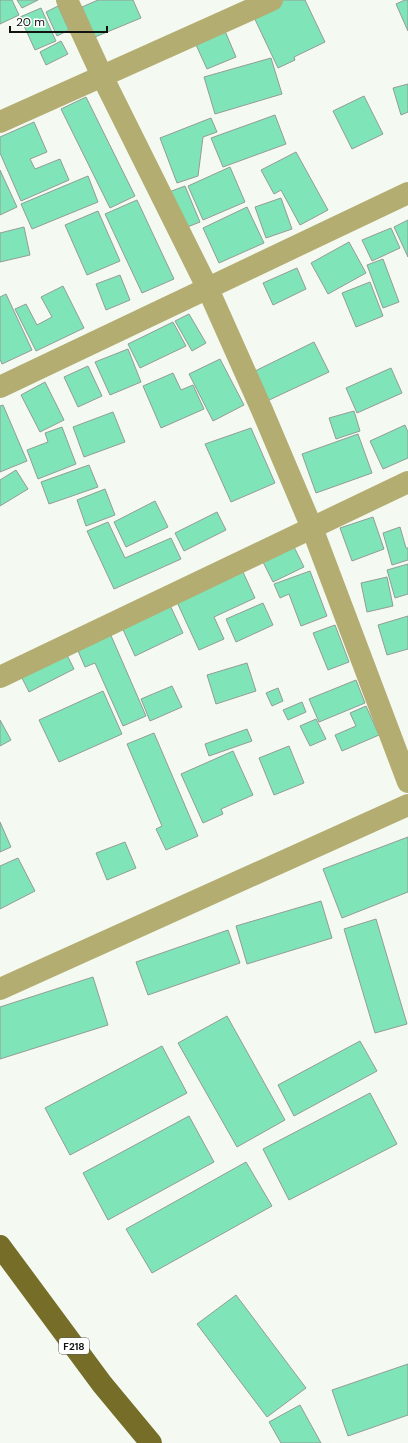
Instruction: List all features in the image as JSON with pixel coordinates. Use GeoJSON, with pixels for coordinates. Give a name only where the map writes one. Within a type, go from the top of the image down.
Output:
{"type":"FeatureCollection","features":[{"type":"Feature","properties":{"kind":"main road","name":"F218"},"geometry":{"type":"LineString","coordinates":[[0,1246],[102,1384],[151,1443]]}},
{"type":"Feature","properties":{"kind":"street"},"geometry":{"type":"LineString","coordinates":[[67,0],[102,76],[208,289],[312,528],[408,782]]}},
{"type":"Feature","properties":{"kind":"street"},"geometry":{"type":"LineString","coordinates":[[0,122],[272,0]]}},
{"type":"Feature","properties":{"kind":"street"},"geometry":{"type":"LineString","coordinates":[[0,387],[408,193]]}},
{"type":"Feature","properties":{"kind":"street"},"geometry":{"type":"LineString","coordinates":[[0,677],[408,482]]}},
{"type":"Feature","properties":{"kind":"street"},"geometry":{"type":"LineString","coordinates":[[0,989],[408,805]]}},
{"type":"Feature","properties":{"kind":"building"},"geometry":{"type":"Polygon","coordinates":[[[0,0],[12,0],[19,15],[0,24],[0,0]]]}},
{"type":"Feature","properties":{"kind":"building"},"geometry":{"type":"Polygon","coordinates":[[[17,0],[38,0],[22,8],[17,0]]]}},
{"type":"Feature","properties":{"kind":"building"},"geometry":{"type":"Polygon","coordinates":[[[98,0],[133,0],[141,18],[95,37],[82,7],[98,0]]]}},
{"type":"Feature","properties":{"kind":"building"},"geometry":{"type":"Polygon","coordinates":[[[274,0],[305,0],[325,42],[294,57],[295,60],[278,68],[251,11],[274,0]]]}},
{"type":"Feature","properties":{"kind":"building"},"geometry":{"type":"Polygon","coordinates":[[[408,0],[408,31],[396,4],[408,0]]]}},
{"type":"Feature","properties":{"kind":"building"},"geometry":{"type":"Polygon","coordinates":[[[58,6],[69,30],[57,36],[46,12],[58,6]]]}},
{"type":"Feature","properties":{"kind":"building"},"geometry":{"type":"Polygon","coordinates":[[[41,8],[56,41],[35,50],[20,17],[41,8]]]}},
{"type":"Feature","properties":{"kind":"building"},"geometry":{"type":"Polygon","coordinates":[[[222,24],[236,57],[207,69],[192,36],[222,24]]]}},
{"type":"Feature","properties":{"kind":"building"},"geometry":{"type":"Polygon","coordinates":[[[61,41],[68,54],[46,65],[40,52],[61,41]]]}},
{"type":"Feature","properties":{"kind":"building"},"geometry":{"type":"Polygon","coordinates":[[[271,58],[282,94],[215,114],[204,77],[271,58]]]}},
{"type":"Feature","properties":{"kind":"building"},"geometry":{"type":"Polygon","coordinates":[[[408,84],[408,112],[401,115],[393,88],[408,84]]]}},
{"type":"Feature","properties":{"kind":"building"},"geometry":{"type":"Polygon","coordinates":[[[364,96],[383,134],[352,149],[333,111],[364,96]]]}},
{"type":"Feature","properties":{"kind":"building"},"geometry":{"type":"Polygon","coordinates":[[[86,97],[135,196],[110,208],[61,109],[86,97]]]}},
{"type":"Feature","properties":{"kind":"building"},"geometry":{"type":"Polygon","coordinates":[[[275,115],[286,144],[223,167],[211,138],[275,115]]]}},
{"type":"Feature","properties":{"kind":"building"},"geometry":{"type":"Polygon","coordinates":[[[211,118],[217,132],[203,137],[198,176],[177,183],[160,138],[211,118]]]}},
{"type":"Feature","properties":{"kind":"building"},"geometry":{"type":"Polygon","coordinates":[[[34,122],[47,152],[30,159],[35,169],[60,159],[69,180],[21,201],[0,153],[0,137],[34,122]]]}},
{"type":"Feature","properties":{"kind":"building"},"geometry":{"type":"Polygon","coordinates":[[[296,152],[328,210],[300,225],[281,190],[274,194],[261,170],[296,152]]]}},
{"type":"Feature","properties":{"kind":"building"},"geometry":{"type":"Polygon","coordinates":[[[230,167],[245,202],[203,220],[188,186],[230,167]]]}},
{"type":"Feature","properties":{"kind":"building"},"geometry":{"type":"Polygon","coordinates":[[[0,170],[17,207],[0,215],[0,170]]]}},
{"type":"Feature","properties":{"kind":"building"},"geometry":{"type":"Polygon","coordinates":[[[88,176],[98,202],[32,229],[21,204],[88,176]]]}},
{"type":"Feature","properties":{"kind":"building"},"geometry":{"type":"Polygon","coordinates":[[[185,186],[200,222],[185,228],[169,192],[185,186]]]}},
{"type":"Feature","properties":{"kind":"building"},"geometry":{"type":"Polygon","coordinates":[[[281,198],[292,229],[266,238],[255,207],[281,198]]]}},
{"type":"Feature","properties":{"kind":"building"},"geometry":{"type":"Polygon","coordinates":[[[137,200],[174,279],[142,293],[105,214],[137,200]]]}},
{"type":"Feature","properties":{"kind":"building"},"geometry":{"type":"Polygon","coordinates":[[[247,207],[264,243],[219,263],[203,228],[247,207]]]}},
{"type":"Feature","properties":{"kind":"building"},"geometry":{"type":"Polygon","coordinates":[[[98,211],[120,261],[87,275],[65,225],[98,211]]]}},
{"type":"Feature","properties":{"kind":"building"},"geometry":{"type":"Polygon","coordinates":[[[408,220],[408,257],[394,227],[408,220]]]}},
{"type":"Feature","properties":{"kind":"building"},"geometry":{"type":"Polygon","coordinates":[[[24,227],[30,255],[0,262],[0,233],[24,227]]]}},
{"type":"Feature","properties":{"kind":"building"},"geometry":{"type":"Polygon","coordinates":[[[391,228],[400,248],[372,261],[362,240],[391,228]]]}},
{"type":"Feature","properties":{"kind":"building"},"geometry":{"type":"Polygon","coordinates":[[[349,242],[366,273],[328,294],[311,263],[349,242]]]}},
{"type":"Feature","properties":{"kind":"building"},"geometry":{"type":"Polygon","coordinates":[[[383,259],[399,302],[383,308],[367,265],[383,259]]]}},
{"type":"Feature","properties":{"kind":"building"},"geometry":{"type":"Polygon","coordinates":[[[297,268],[306,289],[273,305],[263,283],[297,268]]]}},
{"type":"Feature","properties":{"kind":"building"},"geometry":{"type":"Polygon","coordinates":[[[120,275],[130,300],[106,310],[96,284],[120,275]]]}},
{"type":"Feature","properties":{"kind":"building"},"geometry":{"type":"Polygon","coordinates":[[[370,282],[383,316],[356,327],[342,293],[370,282]]]}},
{"type":"Feature","properties":{"kind":"building"},"geometry":{"type":"Polygon","coordinates":[[[63,286],[84,328],[36,351],[15,309],[26,304],[37,325],[52,317],[41,297],[63,286]]]}},
{"type":"Feature","properties":{"kind":"building"},"geometry":{"type":"Polygon","coordinates":[[[6,294],[32,350],[2,364],[0,359],[0,297],[6,294]]]}},
{"type":"Feature","properties":{"kind":"building"},"geometry":{"type":"Polygon","coordinates":[[[189,314],[206,343],[192,351],[175,321],[189,314]]]}},
{"type":"Feature","properties":{"kind":"building"},"geometry":{"type":"Polygon","coordinates":[[[173,322],[186,346],[140,368],[128,344],[173,322]]]}},
{"type":"Feature","properties":{"kind":"building"},"geometry":{"type":"Polygon","coordinates":[[[314,342],[329,372],[267,401],[253,372],[314,342]]]}},
{"type":"Feature","properties":{"kind":"building"},"geometry":{"type":"Polygon","coordinates":[[[128,349],[141,382],[110,395],[95,362],[128,349]]]}},
{"type":"Feature","properties":{"kind":"building"},"geometry":{"type":"Polygon","coordinates":[[[220,359],[244,405],[213,421],[189,374],[220,359]]]}},
{"type":"Feature","properties":{"kind":"building"},"geometry":{"type":"Polygon","coordinates":[[[88,366],[102,396],[78,407],[64,377],[88,366]]]}},
{"type":"Feature","properties":{"kind":"building"},"geometry":{"type":"Polygon","coordinates":[[[391,368],[402,393],[357,413],[346,388],[391,368]]]}},
{"type":"Feature","properties":{"kind":"building"},"geometry":{"type":"Polygon","coordinates":[[[173,373],[181,390],[193,385],[204,409],[161,428],[143,386],[173,373]]]}},
{"type":"Feature","properties":{"kind":"building"},"geometry":{"type":"Polygon","coordinates":[[[45,382],[64,420],[40,432],[21,395],[45,382]]]}},
{"type":"Feature","properties":{"kind":"building"},"geometry":{"type":"Polygon","coordinates":[[[3,405],[27,461],[0,472],[0,406],[3,405]]]}},
{"type":"Feature","properties":{"kind":"building"},"geometry":{"type":"Polygon","coordinates":[[[354,411],[360,431],[336,439],[329,418],[354,411]]]}},
{"type":"Feature","properties":{"kind":"building"},"geometry":{"type":"Polygon","coordinates":[[[113,412],[125,442],[84,457],[73,427],[113,412]]]}},
{"type":"Feature","properties":{"kind":"building"},"geometry":{"type":"Polygon","coordinates":[[[405,425],[408,432],[408,458],[383,469],[370,441],[405,425]]]}},
{"type":"Feature","properties":{"kind":"building"},"geometry":{"type":"Polygon","coordinates":[[[62,427],[76,464],[38,479],[27,450],[48,442],[45,433],[62,427]]]}},
{"type":"Feature","properties":{"kind":"building"},"geometry":{"type":"Polygon","coordinates":[[[251,428],[275,483],[231,502],[205,444],[251,428]]]}},
{"type":"Feature","properties":{"kind":"building"},"geometry":{"type":"Polygon","coordinates":[[[358,434],[372,473],[316,493],[302,454],[358,434]]]}},
{"type":"Feature","properties":{"kind":"building"},"geometry":{"type":"Polygon","coordinates":[[[89,465],[98,487],[49,504],[41,482],[89,465]]]}},
{"type":"Feature","properties":{"kind":"building"},"geometry":{"type":"Polygon","coordinates":[[[16,470],[28,489],[0,506],[0,480],[16,470]]]}},
{"type":"Feature","properties":{"kind":"building"},"geometry":{"type":"Polygon","coordinates":[[[105,489],[115,515],[86,526],[77,500],[105,489]]]}},
{"type":"Feature","properties":{"kind":"building"},"geometry":{"type":"Polygon","coordinates":[[[155,501],[168,527],[126,547],[114,522],[155,501]]]}},
{"type":"Feature","properties":{"kind":"building"},"geometry":{"type":"Polygon","coordinates":[[[217,512],[226,530],[184,551],[175,533],[217,512]]]}},
{"type":"Feature","properties":{"kind":"building"},"geometry":{"type":"Polygon","coordinates":[[[373,517],[384,549],[352,561],[340,528],[373,517]]]}},
{"type":"Feature","properties":{"kind":"building"},"geometry":{"type":"Polygon","coordinates":[[[108,522],[125,558],[171,538],[181,559],[114,589],[87,531],[108,522]]]}},
{"type":"Feature","properties":{"kind":"building"},"geometry":{"type":"Polygon","coordinates":[[[400,527],[406,548],[408,548],[408,560],[392,565],[383,533],[400,527]]]}},
{"type":"Feature","properties":{"kind":"building"},"geometry":{"type":"Polygon","coordinates":[[[294,547],[304,567],[273,582],[263,562],[294,547]]]}},
{"type":"Feature","properties":{"kind":"building"},"geometry":{"type":"Polygon","coordinates":[[[408,564],[408,594],[395,598],[387,570],[408,564]]]}},
{"type":"Feature","properties":{"kind":"building"},"geometry":{"type":"Polygon","coordinates":[[[242,570],[255,598],[214,617],[224,639],[199,650],[176,600],[242,570]]]}},
{"type":"Feature","properties":{"kind":"building"},"geometry":{"type":"Polygon","coordinates":[[[310,571],[327,616],[301,626],[289,594],[280,598],[274,584],[310,571]]]}},
{"type":"Feature","properties":{"kind":"building"},"geometry":{"type":"Polygon","coordinates":[[[387,577],[393,606],[367,612],[361,583],[387,577]]]}},
{"type":"Feature","properties":{"kind":"building"},"geometry":{"type":"Polygon","coordinates":[[[169,603],[183,633],[135,656],[121,625],[169,603]]]}},
{"type":"Feature","properties":{"kind":"building"},"geometry":{"type":"Polygon","coordinates":[[[263,603],[273,625],[236,642],[226,619],[263,603]]]}},
{"type":"Feature","properties":{"kind":"building"},"geometry":{"type":"Polygon","coordinates":[[[408,616],[408,649],[387,655],[378,625],[408,616]]]}},
{"type":"Feature","properties":{"kind":"building"},"geometry":{"type":"Polygon","coordinates":[[[335,625],[349,662],[328,670],[313,633],[335,625]]]}},
{"type":"Feature","properties":{"kind":"building"},"geometry":{"type":"Polygon","coordinates":[[[109,631],[146,716],[123,726],[95,663],[85,667],[76,646],[109,631]]]}},
{"type":"Feature","properties":{"kind":"building"},"geometry":{"type":"Polygon","coordinates":[[[65,651],[74,669],[29,692],[20,674],[65,651]]]}},
{"type":"Feature","properties":{"kind":"building"},"geometry":{"type":"Polygon","coordinates":[[[247,663],[256,691],[216,704],[207,675],[247,663]]]}},
{"type":"Feature","properties":{"kind":"building"},"geometry":{"type":"Polygon","coordinates":[[[356,680],[365,703],[319,722],[309,699],[356,680]]]}},
{"type":"Feature","properties":{"kind":"building"},"geometry":{"type":"Polygon","coordinates":[[[172,686],[182,707],[150,721],[141,699],[172,686]]]}},
{"type":"Feature","properties":{"kind":"building"},"geometry":{"type":"Polygon","coordinates":[[[278,688],[283,701],[272,706],[266,693],[278,688]]]}},
{"type":"Feature","properties":{"kind":"building"},"geometry":{"type":"Polygon","coordinates":[[[103,691],[122,734],[59,762],[39,720],[103,691]]]}},
{"type":"Feature","properties":{"kind":"building"},"geometry":{"type":"Polygon","coordinates":[[[302,702],[306,712],[288,720],[283,710],[302,702]]]}},
{"type":"Feature","properties":{"kind":"building"},"geometry":{"type":"Polygon","coordinates":[[[366,706],[379,735],[342,751],[335,735],[356,726],[350,713],[366,706]]]}},
{"type":"Feature","properties":{"kind":"building"},"geometry":{"type":"Polygon","coordinates":[[[316,719],[326,739],[310,746],[300,726],[316,719]]]}},
{"type":"Feature","properties":{"kind":"building"},"geometry":{"type":"Polygon","coordinates":[[[0,720],[11,740],[0,746],[0,720]]]}},
{"type":"Feature","properties":{"kind":"building"},"geometry":{"type":"Polygon","coordinates":[[[247,729],[252,741],[209,756],[205,744],[247,729]]]}},
{"type":"Feature","properties":{"kind":"building"},"geometry":{"type":"Polygon","coordinates":[[[154,733],[198,836],[166,850],[156,829],[162,826],[127,744],[154,733]]]}},
{"type":"Feature","properties":{"kind":"building"},"geometry":{"type":"Polygon","coordinates":[[[289,746],[304,783],[274,795],[259,758],[289,746]]]}},
{"type":"Feature","properties":{"kind":"building"},"geometry":{"type":"Polygon","coordinates":[[[233,751],[253,795],[221,809],[223,814],[203,823],[181,774],[233,751]]]}},
{"type":"Feature","properties":{"kind":"building"},"geometry":{"type":"Polygon","coordinates":[[[0,822],[11,847],[0,852],[0,822]]]}},
{"type":"Feature","properties":{"kind":"building"},"geometry":{"type":"Polygon","coordinates":[[[408,837],[408,892],[342,918],[323,869],[408,837]]]}},
{"type":"Feature","properties":{"kind":"building"},"geometry":{"type":"Polygon","coordinates":[[[125,842],[136,868],[107,880],[96,853],[125,842]]]}},
{"type":"Feature","properties":{"kind":"building"},"geometry":{"type":"Polygon","coordinates":[[[18,858],[35,891],[0,909],[0,866],[18,858]]]}},
{"type":"Feature","properties":{"kind":"building"},"geometry":{"type":"Polygon","coordinates":[[[321,901],[332,938],[247,964],[236,926],[321,901]]]}},
{"type":"Feature","properties":{"kind":"building"},"geometry":{"type":"Polygon","coordinates":[[[376,919],[407,1024],[375,1033],[344,929],[376,919]]]}},
{"type":"Feature","properties":{"kind":"building"},"geometry":{"type":"Polygon","coordinates":[[[228,930],[240,963],[148,995],[136,962],[228,930]]]}},
{"type":"Feature","properties":{"kind":"building"},"geometry":{"type":"Polygon","coordinates":[[[93,977],[108,1025],[0,1059],[0,1007],[93,977]]]}},
{"type":"Feature","properties":{"kind":"building"},"geometry":{"type":"Polygon","coordinates":[[[227,1016],[285,1120],[237,1147],[178,1043],[227,1016]]]}},
{"type":"Feature","properties":{"kind":"building"},"geometry":{"type":"Polygon","coordinates":[[[360,1041],[377,1071],[294,1116],[278,1085],[360,1041]]]}},
{"type":"Feature","properties":{"kind":"building"},"geometry":{"type":"Polygon","coordinates":[[[162,1046],[187,1093],[70,1155],[45,1108],[162,1046]]]}},
{"type":"Feature","properties":{"kind":"building"},"geometry":{"type":"Polygon","coordinates":[[[370,1093],[397,1144],[289,1200],[263,1149],[370,1093]]]}},
{"type":"Feature","properties":{"kind":"building"},"geometry":{"type":"Polygon","coordinates":[[[189,1116],[214,1162],[108,1220],[83,1173],[189,1116]]]}},
{"type":"Feature","properties":{"kind":"building"},"geometry":{"type":"Polygon","coordinates":[[[246,1162],[272,1206],[152,1273],[126,1229],[246,1162]]]}},
{"type":"Feature","properties":{"kind":"building"},"geometry":{"type":"Polygon","coordinates":[[[236,1295],[306,1388],[267,1417],[197,1324],[236,1295]]]}},
{"type":"Feature","properties":{"kind":"building"},"geometry":{"type":"Polygon","coordinates":[[[408,1364],[408,1415],[348,1436],[332,1390],[408,1364]]]}},
{"type":"Feature","properties":{"kind":"building"},"geometry":{"type":"Polygon","coordinates":[[[300,1405],[321,1443],[281,1443],[269,1422],[300,1405]]]}}]}
